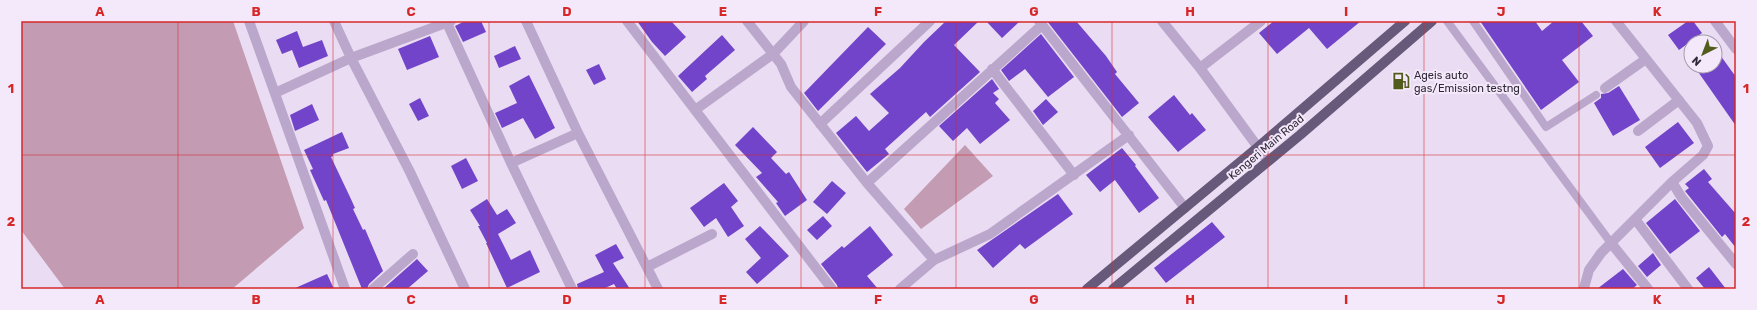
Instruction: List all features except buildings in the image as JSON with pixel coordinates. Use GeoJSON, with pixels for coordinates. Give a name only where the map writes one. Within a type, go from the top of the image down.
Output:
{"type":"FeatureCollection","features":[{"type":"Feature","properties":{"kind":"main road","name":"Kengeri Main Road"},"geometry":{"type":"LineString","coordinates":[[1087,289],[1257,148],[1405,21]]}},
{"type":"Feature","properties":{"kind":"main road","name":"Kengeri Main Road"},"geometry":{"type":"LineString","coordinates":[[1113,289],[1268,161],[1432,21]]}},
{"type":"Feature","properties":{"kind":"street"},"geometry":{"type":"LineString","coordinates":[[249,21],[345,289]]}},
{"type":"Feature","properties":{"kind":"street"},"geometry":{"type":"LineString","coordinates":[[334,21],[351,58],[410,172],[465,289]]}},
{"type":"Feature","properties":{"kind":"street"},"geometry":{"type":"LineString","coordinates":[[526,21],[578,133],[658,289]]}},
{"type":"Feature","properties":{"kind":"street"},"geometry":{"type":"LineString","coordinates":[[627,21],[832,289]]}},
{"type":"Feature","properties":{"kind":"street"},"geometry":{"type":"LineString","coordinates":[[747,21],[781,64],[791,87],[867,183],[934,260]]}},
{"type":"Feature","properties":{"kind":"street"},"geometry":{"type":"LineString","coordinates":[[695,110],[773,54],[804,21]]}},
{"type":"Feature","properties":{"kind":"street"},"geometry":{"type":"LineString","coordinates":[[820,124],[930,21]]}},
{"type":"Feature","properties":{"kind":"street"},"geometry":{"type":"LineString","coordinates":[[1162,21],[1200,68],[1257,148],[1268,161]]}},
{"type":"Feature","properties":{"kind":"street"},"geometry":{"type":"LineString","coordinates":[[1200,68],[1261,21]]}},
{"type":"Feature","properties":{"kind":"street"},"geometry":{"type":"LineString","coordinates":[[1585,289],[1589,270],[1600,253],[1672,182],[1703,155],[1708,146],[1697,123],[1616,21]]}},
{"type":"Feature","properties":{"kind":"street"},"geometry":{"type":"LineString","coordinates":[[1715,21],[1736,49]]}},
{"type":"Feature","properties":{"kind":"street"},"geometry":{"type":"LineString","coordinates":[[275,93],[351,58],[448,22],[511,163],[572,289]]}},
{"type":"Feature","properties":{"kind":"street"},"geometry":{"type":"LineString","coordinates":[[867,183],[1041,23],[1185,208]]}},
{"type":"Feature","properties":{"kind":"street"},"geometry":{"type":"LineString","coordinates":[[1605,88],[1646,59]]}},
{"type":"Feature","properties":{"kind":"street"},"geometry":{"type":"LineString","coordinates":[[992,69],[1074,175]]}},
{"type":"Feature","properties":{"kind":"street"},"geometry":{"type":"LineString","coordinates":[[1638,131],[1679,100]]}},
{"type":"Feature","properties":{"kind":"street"},"geometry":{"type":"LineString","coordinates":[[511,163],[578,133]]}},
{"type":"Feature","properties":{"kind":"street"},"geometry":{"type":"LineString","coordinates":[[900,289],[934,260],[990,234],[1129,135]]}},
{"type":"Feature","properties":{"kind":"street"},"geometry":{"type":"LineString","coordinates":[[1672,182],[1682,198],[1736,264]]}},
{"type":"Feature","properties":{"kind":"street"},"geometry":{"type":"LineString","coordinates":[[1635,219],[1688,289]]}},
{"type":"Feature","properties":{"kind":"street"},"geometry":{"type":"LineString","coordinates":[[646,267],[712,234]]}},
{"type":"Feature","properties":{"kind":"street"},"geometry":{"type":"LineString","coordinates":[[1611,243],[1648,289]]}},
{"type":"Feature","properties":{"kind":"street"},"geometry":{"type":"LineString","coordinates":[[373,289],[413,254]]}},
{"type":"Feature","properties":{"kind":"lane"},"geometry":{"type":"LineString","coordinates":[[1447,21],[1611,243]]}},
{"type":"Feature","properties":{"kind":"lane"},"geometry":{"type":"LineString","coordinates":[[1473,21],[1546,127],[1596,95]]}},
{"type":"Feature","properties":{"kind":"shaded area"},"geometry":{"type":"Polygon","coordinates":[[[21,21],[233,21],[304,228],[232,289],[65,289],[21,230],[21,21]]]}},
{"type":"Feature","properties":{"kind":"shaded area"},"geometry":{"type":"Polygon","coordinates":[[[965,145],[993,176],[921,229],[904,209],[965,145]]]}},
{"type":"Feature","properties":{"kind":"place","name":"Ageis auto gas/Emission testng"},"geometry":{"type":"Point","coordinates":[1401,81]}}]}
